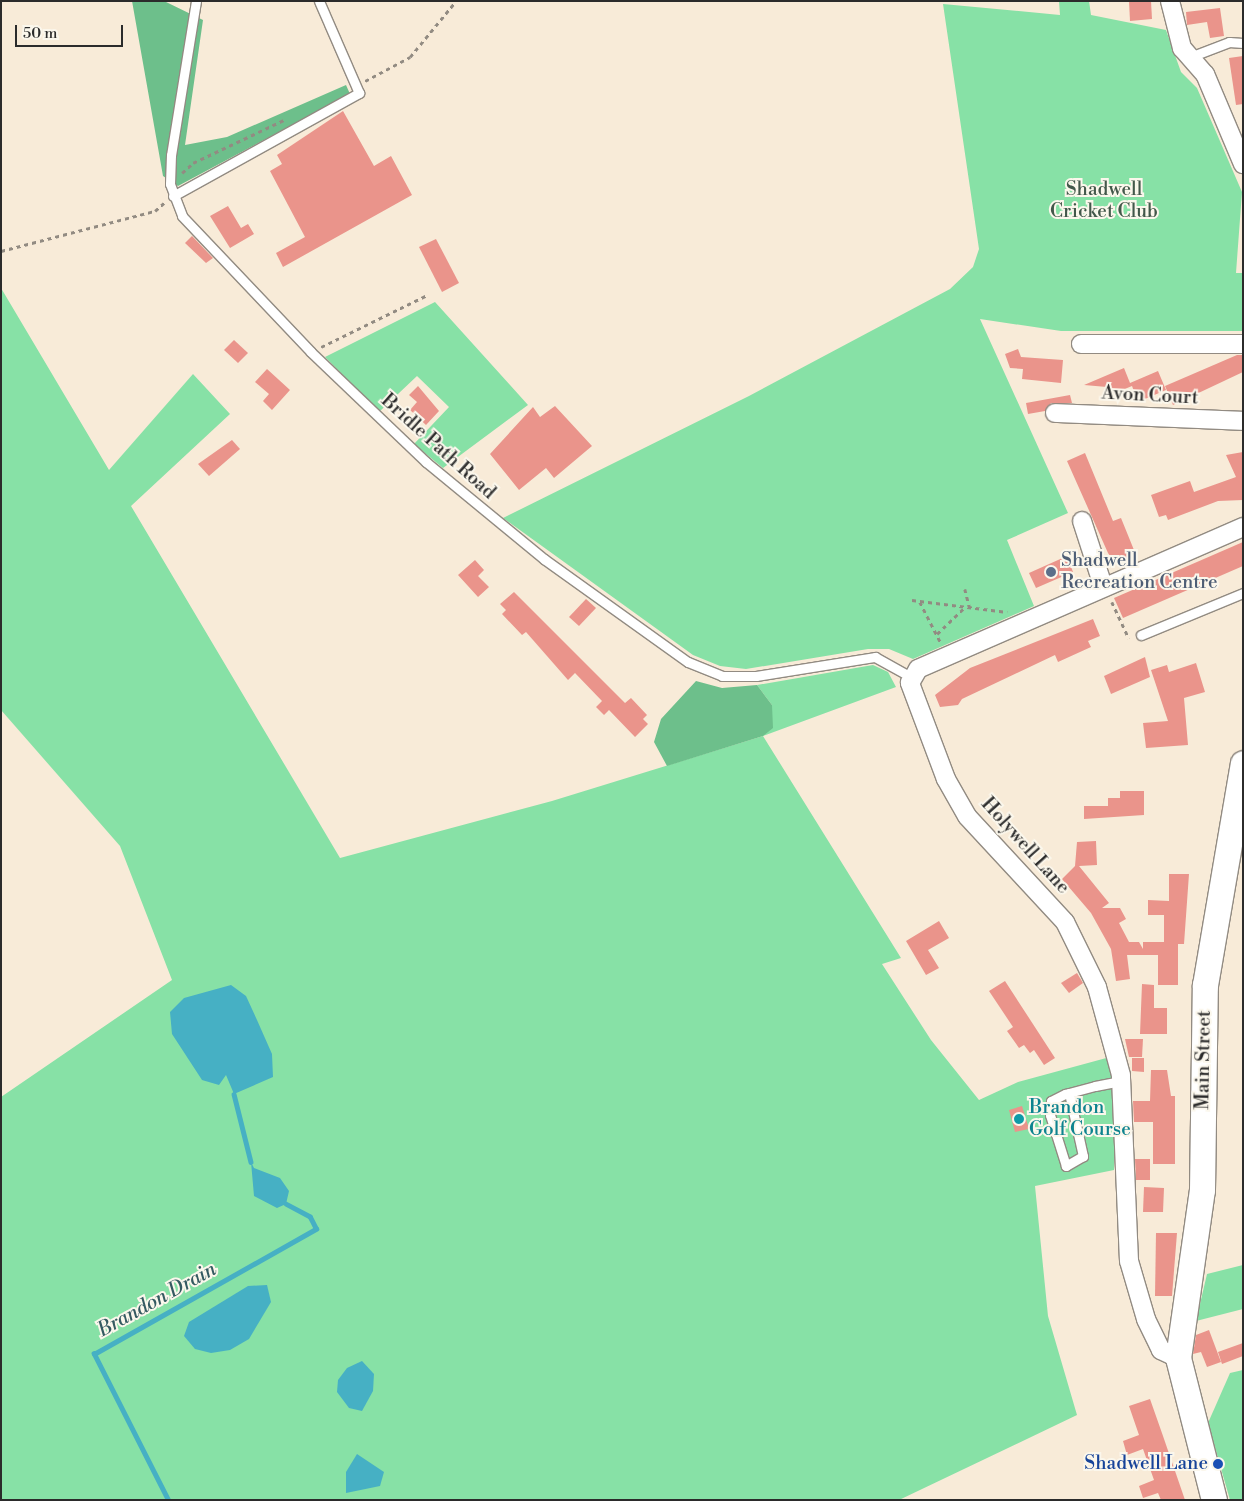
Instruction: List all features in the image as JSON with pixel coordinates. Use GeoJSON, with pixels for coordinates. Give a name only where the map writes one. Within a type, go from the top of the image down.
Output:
{"type":"FeatureCollection","features":[{"type":"Feature","properties":{"kind":"street"},"geometry":{"type":"LineString","coordinates":[[1170,1],[1175,34],[1218,100],[1243,164]]}},
{"type":"Feature","properties":{"kind":"street"},"geometry":{"type":"LineString","coordinates":[[1081,344],[1243,344]]}},
{"type":"Feature","properties":{"kind":"street","name":"Avon Court"},"geometry":{"type":"LineString","coordinates":[[1056,412],[1243,421]]}},
{"type":"Feature","properties":{"kind":"street"},"geometry":{"type":"LineString","coordinates":[[1082,521],[1104,586]]}},
{"type":"Feature","properties":{"kind":"street"},"geometry":{"type":"LineString","coordinates":[[911,677],[918,669],[1104,586],[1243,527]]}},
{"type":"Feature","properties":{"kind":"street","name":"Holywell Lane"},"geometry":{"type":"LineString","coordinates":[[911,677],[911,688],[946,779],[967,816],[1065,922],[1084,954],[1111,1028],[1121,1081],[1129,1261],[1146,1319],[1161,1350],[1178,1358]]}},
{"type":"Feature","properties":{"kind":"street","name":"Main Street"},"geometry":{"type":"LineString","coordinates":[[1178,1358],[1202,1190],[1205,985],[1243,763]]}},
{"type":"Feature","properties":{"kind":"street"},"geometry":{"type":"LineString","coordinates":[[1178,1358],[1214,1500]]}},
{"type":"Feature","properties":{"kind":"lane","name":"Bridle Path Road"},"geometry":{"type":"LineString","coordinates":[[196,1],[170,184],[173,196],[197,233],[311,352],[461,492],[544,559],[688,662],[722,676],[756,676],[875,657],[911,677]]}},
{"type":"Feature","properties":{"kind":"lane"},"geometry":{"type":"LineString","coordinates":[[173,196],[359,93],[319,1]]}},
{"type":"Feature","properties":{"kind":"lane"},"geometry":{"type":"LineString","coordinates":[[1190,58],[1229,42],[1243,43]]}},
{"type":"Feature","properties":{"kind":"lane"},"geometry":{"type":"LineString","coordinates":[[1141,635],[1243,593]]}},
{"type":"Feature","properties":{"kind":"lane"},"geometry":{"type":"LineString","coordinates":[[1069,1093],[1083,1156],[1066,1166],[1048,1107],[1051,1101],[1069,1093],[1121,1081]]}},
{"type":"Feature","properties":{"kind":"path"},"geometry":{"type":"LineString","coordinates":[[356,86],[410,57],[456,1]]}},
{"type":"Feature","properties":{"kind":"path"},"geometry":{"type":"LineString","coordinates":[[170,184],[193,162],[293,116]]}},
{"type":"Feature","properties":{"kind":"path"},"geometry":{"type":"LineString","coordinates":[[1,251],[155,211],[173,196]]}},
{"type":"Feature","properties":{"kind":"path"},"geometry":{"type":"LineString","coordinates":[[311,352],[427,295]]}},
{"type":"Feature","properties":{"kind":"path"},"geometry":{"type":"LineString","coordinates":[[1104,586],[1130,639],[1141,635]]}},
{"type":"Feature","properties":{"kind":"path"},"geometry":{"type":"LineString","coordinates":[[965,589],[970,608]]}},
{"type":"Feature","properties":{"kind":"path"},"geometry":{"type":"LineString","coordinates":[[912,600],[1008,612]]}},
{"type":"Feature","properties":{"kind":"path"},"geometry":{"type":"LineString","coordinates":[[919,600],[947,656]]}},
{"type":"Feature","properties":{"kind":"path"},"geometry":{"type":"LineString","coordinates":[[937,634],[964,608]]}},
{"type":"Feature","properties":{"kind":"green space"},"geometry":{"type":"Polygon","coordinates":[[[132,1],[164,1],[203,20],[185,145],[227,137],[346,85],[350,94],[178,186],[163,176],[132,1]]]}},
{"type":"Feature","properties":{"kind":"green space","name":"Shadwell Cricket Club"},"geometry":{"type":"Polygon","coordinates":[[[1059,1],[1089,1],[1091,15],[1166,30],[1181,72],[1197,88],[1242,192],[1236,273],[1243,273],[1243,331],[1061,331],[980,319],[1068,513],[1007,540],[1034,606],[913,659],[889,649],[868,649],[746,669],[720,666],[693,655],[503,518],[749,396],[950,289],[973,267],[979,249],[943,4],[1060,15],[1059,1]]]}},
{"type":"Feature","properties":{"kind":"green space","name":"Brandon Golf Course"},"geometry":{"type":"Polygon","coordinates":[[[1,288],[109,470],[193,374],[230,414],[131,506],[340,858],[552,801],[763,736],[901,958],[882,964],[931,1040],[979,1100],[1018,1082],[1110,1057],[1116,1103],[1114,1170],[1035,1186],[1048,1316],[1077,1415],[899,1500],[1,1500],[1,1097],[172,980],[120,846],[1,710],[1,288]]]}},
{"type":"Feature","properties":{"kind":"green space"},"geometry":{"type":"Polygon","coordinates":[[[435,302],[528,405],[443,468],[414,444],[449,407],[417,376],[379,412],[325,357],[435,302]]]}},
{"type":"Feature","properties":{"kind":"green space"},"geometry":{"type":"Polygon","coordinates":[[[873,665],[888,672],[896,687],[763,736],[772,705],[757,685],[873,665]]]}},
{"type":"Feature","properties":{"kind":"green space"},"geometry":{"type":"Polygon","coordinates":[[[696,681],[722,688],[757,685],[772,705],[773,728],[763,736],[667,766],[654,742],[661,719],[696,681]]]}},
{"type":"Feature","properties":{"kind":"green space"},"geometry":{"type":"Polygon","coordinates":[[[1243,1265],[1243,1309],[1196,1321],[1207,1274],[1243,1265]]]}},
{"type":"Feature","properties":{"kind":"green space"},"geometry":{"type":"Polygon","coordinates":[[[1243,1370],[1243,1500],[1230,1500],[1208,1423],[1230,1373],[1243,1370]]]}},
{"type":"Feature","properties":{"kind":"water"},"geometry":{"type":"Polygon","coordinates":[[[231,985],[246,996],[257,1020],[272,1054],[273,1077],[234,1094],[226,1075],[219,1085],[202,1080],[172,1034],[170,1012],[184,998],[231,985]]]}},
{"type":"Feature","properties":{"kind":"water"},"geometry":{"type":"Polygon","coordinates":[[[251,1162],[254,1168],[280,1178],[289,1191],[286,1204],[277,1208],[254,1196],[251,1162]]]}},
{"type":"Feature","properties":{"kind":"water"},"geometry":{"type":"Polygon","coordinates":[[[267,1285],[271,1302],[249,1339],[230,1350],[211,1353],[195,1349],[184,1336],[189,1322],[248,1286],[267,1285]]]}},
{"type":"Feature","properties":{"kind":"water"},"geometry":{"type":"Polygon","coordinates":[[[362,1361],[374,1374],[373,1391],[362,1411],[349,1408],[337,1392],[338,1380],[347,1368],[362,1361]]]}},
{"type":"Feature","properties":{"kind":"water"},"geometry":{"type":"Polygon","coordinates":[[[357,1454],[384,1472],[380,1486],[346,1493],[346,1472],[357,1454]]]}},
{"type":"Feature","properties":{"kind":"building"},"geometry":{"type":"Polygon","coordinates":[[[1129,1],[1151,1],[1152,19],[1130,21],[1129,1]]]}},
{"type":"Feature","properties":{"kind":"building"},"geometry":{"type":"Polygon","coordinates":[[[1220,8],[1224,36],[1210,38],[1207,22],[1187,25],[1186,12],[1220,8]]]}},
{"type":"Feature","properties":{"kind":"building"},"geometry":{"type":"Polygon","coordinates":[[[1243,56],[1243,104],[1236,105],[1229,58],[1243,56]]]}},
{"type":"Feature","properties":{"kind":"building"},"geometry":{"type":"Polygon","coordinates":[[[343,111],[374,166],[391,156],[412,195],[283,267],[276,253],[305,237],[270,171],[282,164],[277,155],[343,111]]]}},
{"type":"Feature","properties":{"kind":"building"},"geometry":{"type":"Polygon","coordinates":[[[228,206],[241,228],[248,224],[254,234],[230,248],[210,216],[228,206]]]}},
{"type":"Feature","properties":{"kind":"building"},"geometry":{"type":"Polygon","coordinates":[[[192,236],[213,258],[206,263],[185,243],[192,236]]]}},
{"type":"Feature","properties":{"kind":"building"},"geometry":{"type":"Polygon","coordinates":[[[436,239],[459,283],[442,292],[419,247],[436,239]]]}},
{"type":"Feature","properties":{"kind":"building"},"geometry":{"type":"Polygon","coordinates":[[[234,340],[248,353],[238,363],[224,350],[234,340]]]}},
{"type":"Feature","properties":{"kind":"building"},"geometry":{"type":"Polygon","coordinates":[[[1018,349],[1021,357],[1063,360],[1061,383],[1022,379],[1023,369],[1010,368],[1005,354],[1018,349]]]}},
{"type":"Feature","properties":{"kind":"building"},"geometry":{"type":"Polygon","coordinates":[[[1237,355],[1243,355],[1243,372],[1173,405],[1165,386],[1237,355]]]}},
{"type":"Feature","properties":{"kind":"building"},"geometry":{"type":"Polygon","coordinates":[[[1124,368],[1130,383],[1158,371],[1166,390],[1138,402],[1132,386],[1108,396],[1107,387],[1084,385],[1124,368]]]}},
{"type":"Feature","properties":{"kind":"building"},"geometry":{"type":"Polygon","coordinates":[[[267,369],[290,390],[272,410],[263,401],[269,394],[255,382],[267,369]]]}},
{"type":"Feature","properties":{"kind":"building"},"geometry":{"type":"Polygon","coordinates":[[[418,386],[439,411],[426,425],[410,410],[417,402],[409,395],[418,386]]]}},
{"type":"Feature","properties":{"kind":"building"},"geometry":{"type":"Polygon","coordinates":[[[1070,395],[1072,403],[1051,403],[1045,411],[1028,414],[1026,403],[1070,395]]]}},
{"type":"Feature","properties":{"kind":"building"},"geometry":{"type":"Polygon","coordinates":[[[555,406],[592,446],[554,478],[546,468],[519,490],[490,454],[533,407],[540,417],[555,406]]]}},
{"type":"Feature","properties":{"kind":"building"},"geometry":{"type":"Polygon","coordinates":[[[232,440],[240,449],[209,476],[198,464],[232,440]]]}},
{"type":"Feature","properties":{"kind":"building"},"geometry":{"type":"Polygon","coordinates":[[[1243,452],[1243,500],[1218,501],[1168,520],[1166,515],[1159,517],[1151,495],[1190,481],[1194,492],[1236,477],[1226,455],[1243,452]]]}},
{"type":"Feature","properties":{"kind":"building"},"geometry":{"type":"Polygon","coordinates":[[[1085,453],[1113,521],[1121,518],[1136,555],[1115,563],[1108,553],[1067,461],[1085,453]]]}},
{"type":"Feature","properties":{"kind":"building"},"geometry":{"type":"Polygon","coordinates":[[[1243,542],[1243,566],[1123,618],[1114,598],[1243,542]]]}},
{"type":"Feature","properties":{"kind":"building","name":"Shadwell Recreation Centre"},"geometry":{"type":"Polygon","coordinates":[[[1067,556],[1073,572],[1036,588],[1029,573],[1067,556]]]}},
{"type":"Feature","properties":{"kind":"building"},"geometry":{"type":"Polygon","coordinates":[[[475,560],[484,570],[478,576],[489,587],[478,597],[458,575],[475,560]]]}},
{"type":"Feature","properties":{"kind":"building"},"geometry":{"type":"Polygon","coordinates":[[[514,592],[625,703],[631,698],[647,715],[643,719],[648,724],[635,737],[609,710],[604,715],[596,707],[602,701],[575,673],[568,680],[526,632],[522,635],[502,614],[506,610],[500,604],[514,592]]]}},
{"type":"Feature","properties":{"kind":"building"},"geometry":{"type":"Polygon","coordinates":[[[586,599],[596,608],[579,626],[569,617],[586,599]]]}},
{"type":"Feature","properties":{"kind":"building"},"geometry":{"type":"Polygon","coordinates":[[[1093,619],[1100,636],[1088,641],[1091,647],[1058,662],[1055,655],[962,699],[958,705],[940,707],[935,695],[970,668],[1093,619]]]}},
{"type":"Feature","properties":{"kind":"building"},"geometry":{"type":"Polygon","coordinates":[[[1145,657],[1150,677],[1111,694],[1104,676],[1145,657]]]}},
{"type":"Feature","properties":{"kind":"building"},"geometry":{"type":"Polygon","coordinates":[[[1196,663],[1205,692],[1184,698],[1188,745],[1146,748],[1143,723],[1168,721],[1151,670],[1167,665],[1169,672],[1196,663]]]}},
{"type":"Feature","properties":{"kind":"building"},"geometry":{"type":"Polygon","coordinates":[[[1120,791],[1144,791],[1144,815],[1084,819],[1084,806],[1108,806],[1108,798],[1120,798],[1120,791]]]}},
{"type":"Feature","properties":{"kind":"building"},"geometry":{"type":"Polygon","coordinates":[[[1096,841],[1097,865],[1079,866],[1109,903],[1102,908],[1120,908],[1126,919],[1119,923],[1129,942],[1139,942],[1143,949],[1143,942],[1164,942],[1164,915],[1148,915],[1148,900],[1169,901],[1169,874],[1189,874],[1184,944],[1178,944],[1178,985],[1158,985],[1158,955],[1127,955],[1130,979],[1116,981],[1111,949],[1091,913],[1062,879],[1075,866],[1077,842],[1096,841]]]}},
{"type":"Feature","properties":{"kind":"building"},"geometry":{"type":"Polygon","coordinates":[[[939,921],[949,938],[928,950],[939,968],[926,975],[906,941],[939,921]]]}},
{"type":"Feature","properties":{"kind":"building"},"geometry":{"type":"Polygon","coordinates":[[[1077,973],[1083,983],[1069,993],[1061,983],[1077,973]]]}},
{"type":"Feature","properties":{"kind":"building"},"geometry":{"type":"Polygon","coordinates":[[[1005,981],[1055,1058],[1044,1065],[1034,1050],[1030,1053],[1024,1045],[1019,1048],[1007,1031],[1013,1027],[989,991],[1005,981]]]}},
{"type":"Feature","properties":{"kind":"building"},"geometry":{"type":"Polygon","coordinates":[[[1142,984],[1154,985],[1154,1008],[1167,1008],[1167,1034],[1140,1034],[1142,984]]]}},
{"type":"Feature","properties":{"kind":"building"},"geometry":{"type":"Polygon","coordinates":[[[1125,1039],[1143,1039],[1142,1057],[1129,1057],[1125,1039]]]}},
{"type":"Feature","properties":{"kind":"building"},"geometry":{"type":"Polygon","coordinates":[[[1132,1058],[1144,1058],[1144,1072],[1132,1071],[1132,1058]]]}},
{"type":"Feature","properties":{"kind":"building"},"geometry":{"type":"Polygon","coordinates":[[[1151,1070],[1167,1070],[1171,1096],[1175,1096],[1175,1164],[1153,1164],[1153,1122],[1134,1122],[1133,1101],[1150,1101],[1151,1070]]]}},
{"type":"Feature","properties":{"kind":"building","name":"Brandon Golf Course"},"geometry":{"type":"Polygon","coordinates":[[[1022,1106],[1029,1129],[1015,1132],[1009,1110],[1022,1106]]]}},
{"type":"Feature","properties":{"kind":"building"},"geometry":{"type":"Polygon","coordinates":[[[1135,1159],[1150,1159],[1150,1180],[1136,1180],[1135,1159]]]}},
{"type":"Feature","properties":{"kind":"building"},"geometry":{"type":"Polygon","coordinates":[[[1144,1187],[1164,1188],[1163,1212],[1143,1212],[1144,1187]]]}},
{"type":"Feature","properties":{"kind":"building"},"geometry":{"type":"Polygon","coordinates":[[[1156,1233],[1177,1233],[1172,1296],[1155,1296],[1156,1233]]]}},
{"type":"Feature","properties":{"kind":"building"},"geometry":{"type":"Polygon","coordinates":[[[1209,1330],[1221,1362],[1207,1367],[1201,1352],[1193,1354],[1196,1335],[1209,1330]]]}},
{"type":"Feature","properties":{"kind":"building"},"geometry":{"type":"Polygon","coordinates":[[[1243,1343],[1243,1356],[1222,1364],[1218,1352],[1243,1343]]]}},
{"type":"Feature","properties":{"kind":"building"},"geometry":{"type":"Polygon","coordinates":[[[1150,1399],[1185,1500],[1161,1500],[1158,1493],[1143,1498],[1139,1486],[1154,1480],[1143,1449],[1127,1455],[1123,1441],[1139,1435],[1129,1406],[1150,1399]]]}},
{"type":"Feature","properties":{"kind":"waterway"},"geometry":{"type":"LineString","coordinates":[[234,1094],[251,1162]]}},
{"type":"Feature","properties":{"kind":"waterway","name":"Brandon Drain"},"geometry":{"type":"LineString","coordinates":[[168,1500],[94,1354],[316,1229],[310,1217],[286,1204]]}},
{"type":"Feature","properties":{"kind":"place","name":"Shadwell Recreation Centre"},"geometry":{"type":"Point","coordinates":[1051,572]}},
{"type":"Feature","properties":{"kind":"place","name":"Brandon Golf Course"},"geometry":{"type":"Point","coordinates":[1019,1119]}},
{"type":"Feature","properties":{"kind":"place","name":"Shadwell Lane"},"geometry":{"type":"Point","coordinates":[1218,1464]}}]}
